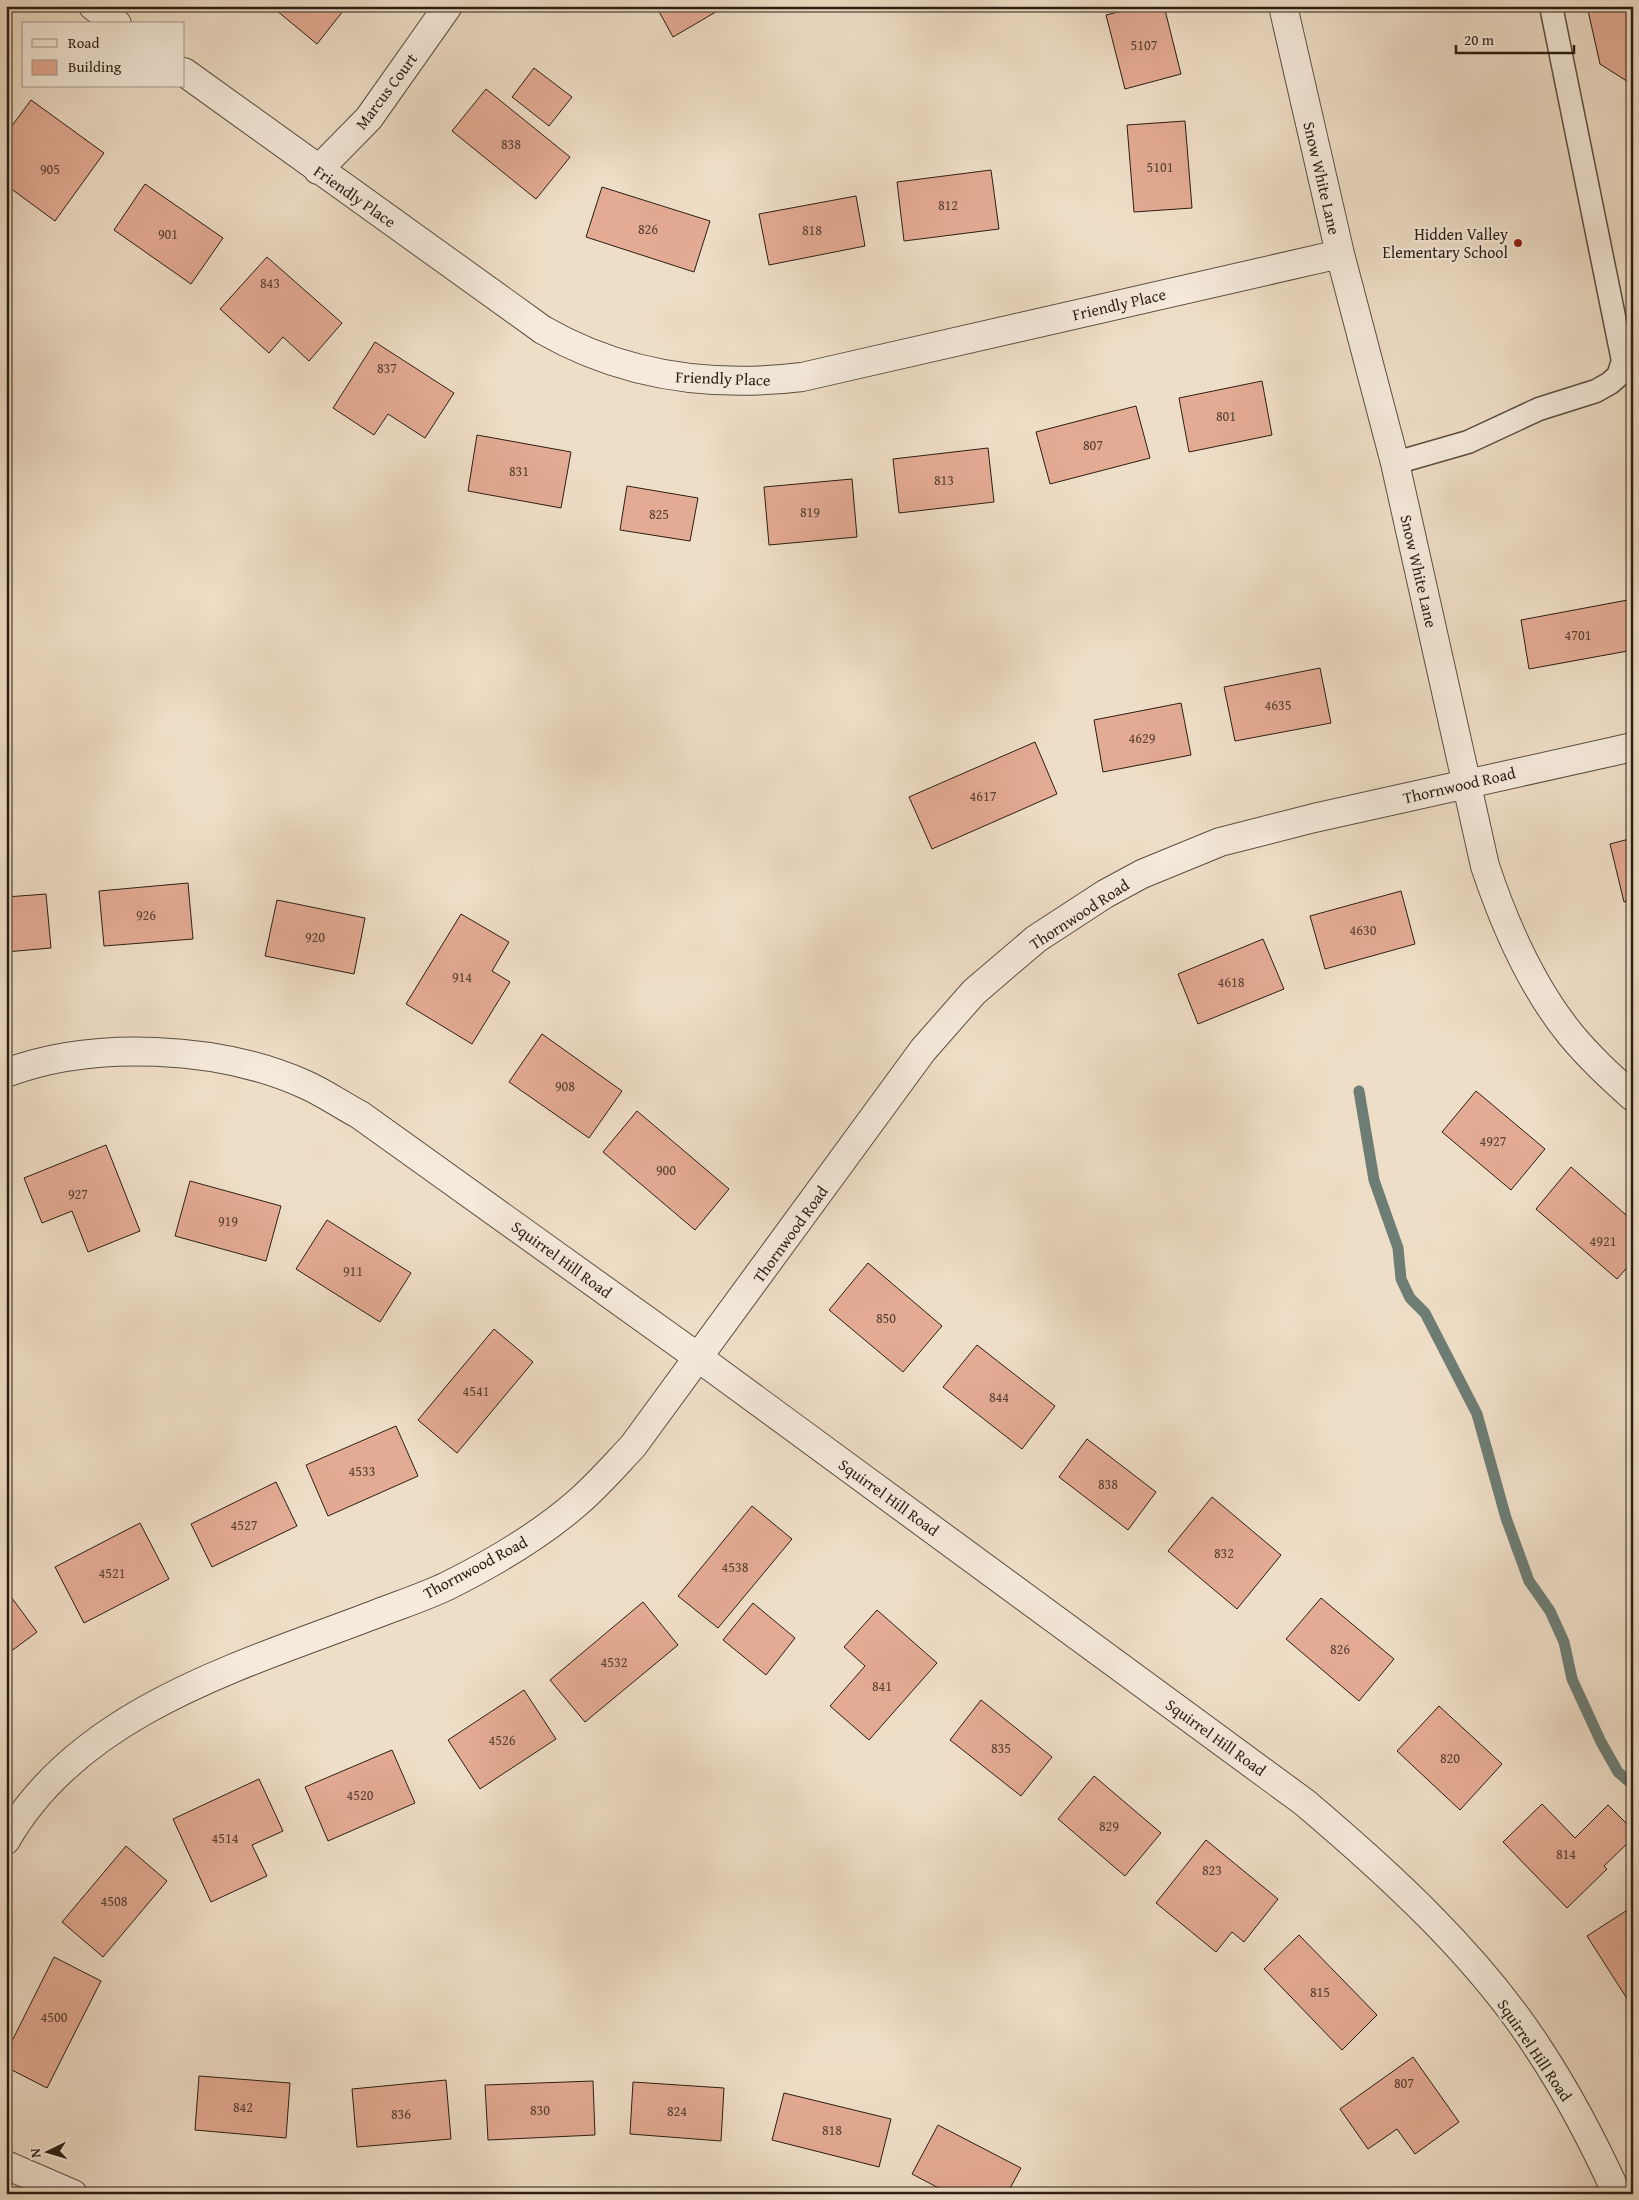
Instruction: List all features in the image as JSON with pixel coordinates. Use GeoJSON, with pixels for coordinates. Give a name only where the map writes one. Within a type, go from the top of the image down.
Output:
{"type":"FeatureCollection","features":[{"type":"Feature","properties":{"kind":"street"},"geometry":{"type":"LineString","coordinates":[[93,6],[114,22]]}},
{"type":"Feature","properties":{"kind":"street","name":"Marcus Court"},"geometry":{"type":"LineString","coordinates":[[318,170],[369,118],[448,6]]}},
{"type":"Feature","properties":{"kind":"street","name":"Snow White Lane"},"geometry":{"type":"LineString","coordinates":[[1283,6],[1340,254],[1395,463],[1466,783],[1486,866],[1499,908],[1530,974],[1570,1034],[1592,1060],[1633,1097]]}},
{"type":"Feature","properties":{"kind":"street","name":"Friendly Place"},"geometry":{"type":"LineString","coordinates":[[185,73],[543,330],[570,345],[627,366],[661,375],[696,380],[766,381],[802,377],[1340,254]]}},
{"type":"Feature","properties":{"kind":"street","name":"Thornwood Road"},"geometry":{"type":"LineString","coordinates":[[6,1840],[17,1820],[52,1780],[103,1736],[131,1717],[191,1686],[444,1587],[514,1550],[577,1503],[633,1446],[923,1050],[974,992],[1036,939],[1105,894],[1142,874],[1220,842],[1466,783],[1633,747]]}},
{"type":"Feature","properties":{"kind":"street","name":"Squirrel Hill Road"},"geometry":{"type":"LineString","coordinates":[[6,1073],[25,1066],[61,1058],[133,1051],[206,1056],[241,1063],[303,1084],[360,1115],[699,1358],[1304,1802],[1347,1839],[1442,1929],[1509,2007],[1538,2047],[1589,2132],[1617,2194]]}},
{"type":"Feature","properties":{"kind":"street"},"geometry":{"type":"LineString","coordinates":[[6,2165],[73,2194]]}},
{"type":"Feature","properties":{"kind":"lane"},"geometry":{"type":"LineString","coordinates":[[1395,463],[1468,442],[1539,409],[1596,391],[1618,376],[1623,361],[1551,6]]}},
{"type":"Feature","properties":{"kind":"building"},"geometry":{"type":"Polygon","coordinates":[[[271,6],[347,6],[317,44],[271,6]]]}},
{"type":"Feature","properties":{"kind":"building"},"geometry":{"type":"Polygon","coordinates":[[[656,6],[726,6],[673,37],[656,6]]]}},
{"type":"Feature","properties":{"kind":"building"},"geometry":{"type":"Polygon","coordinates":[[[1142,6],[1164,6],[1181,74],[1125,89],[1106,15],[1142,6]]]}},
{"type":"Feature","properties":{"kind":"building"},"geometry":{"type":"Polygon","coordinates":[[[1587,6],[1633,6],[1633,85],[1600,64],[1587,6]]]}},
{"type":"Feature","properties":{"kind":"building"},"geometry":{"type":"Polygon","coordinates":[[[534,68],[572,97],[549,126],[512,97],[534,68]]]}},
{"type":"Feature","properties":{"kind":"building"},"geometry":{"type":"Polygon","coordinates":[[[486,89],[570,157],[536,199],[452,131],[486,89]]]}},
{"type":"Feature","properties":{"kind":"building"},"geometry":{"type":"Polygon","coordinates":[[[31,100],[104,153],[55,221],[6,185],[6,134],[31,100]]]}},
{"type":"Feature","properties":{"kind":"building"},"geometry":{"type":"Polygon","coordinates":[[[1185,121],[1192,208],[1134,212],[1127,125],[1185,121]]]}},
{"type":"Feature","properties":{"kind":"building"},"geometry":{"type":"Polygon","coordinates":[[[991,170],[999,229],[904,241],[897,182],[991,170]]]}},
{"type":"Feature","properties":{"kind":"building"},"geometry":{"type":"Polygon","coordinates":[[[145,184],[223,238],[191,284],[114,230],[145,184]]]}},
{"type":"Feature","properties":{"kind":"building"},"geometry":{"type":"Polygon","coordinates":[[[602,187],[710,221],[694,272],[586,237],[602,187]]]}},
{"type":"Feature","properties":{"kind":"building"},"geometry":{"type":"Polygon","coordinates":[[[856,196],[865,246],[769,265],[759,214],[856,196]]]}},
{"type":"Feature","properties":{"kind":"building"},"geometry":{"type":"Polygon","coordinates":[[[267,257],[342,323],[309,361],[283,337],[269,353],[220,309],[267,257]]]}},
{"type":"Feature","properties":{"kind":"building"},"geometry":{"type":"Polygon","coordinates":[[[375,342],[454,393],[425,438],[388,414],[374,435],[333,408],[375,342]]]}},
{"type":"Feature","properties":{"kind":"building"},"geometry":{"type":"Polygon","coordinates":[[[1262,381],[1272,435],[1189,452],[1179,398],[1262,381]]]}},
{"type":"Feature","properties":{"kind":"building"},"geometry":{"type":"Polygon","coordinates":[[[1136,406],[1150,458],[1050,484],[1036,432],[1136,406]]]}},
{"type":"Feature","properties":{"kind":"building"},"geometry":{"type":"Polygon","coordinates":[[[477,435],[571,452],[561,508],[468,491],[477,435]]]}},
{"type":"Feature","properties":{"kind":"building"},"geometry":{"type":"Polygon","coordinates":[[[988,448],[994,502],[899,513],[893,459],[988,448]]]}},
{"type":"Feature","properties":{"kind":"building"},"geometry":{"type":"Polygon","coordinates":[[[852,479],[857,537],[769,545],[764,487],[852,479]]]}},
{"type":"Feature","properties":{"kind":"building"},"geometry":{"type":"Polygon","coordinates":[[[627,486],[698,498],[690,541],[620,530],[627,486]]]}},
{"type":"Feature","properties":{"kind":"building"},"geometry":{"type":"Polygon","coordinates":[[[1633,599],[1633,650],[1529,669],[1521,620],[1633,599]]]}},
{"type":"Feature","properties":{"kind":"building"},"geometry":{"type":"Polygon","coordinates":[[[1320,668],[1331,723],[1235,741],[1224,687],[1320,668]]]}},
{"type":"Feature","properties":{"kind":"building"},"geometry":{"type":"Polygon","coordinates":[[[1181,703],[1191,755],[1103,772],[1094,720],[1181,703]]]}},
{"type":"Feature","properties":{"kind":"building"},"geometry":{"type":"Polygon","coordinates":[[[1035,742],[1057,794],[932,849],[909,797],[1035,742]]]}},
{"type":"Feature","properties":{"kind":"building"},"geometry":{"type":"Polygon","coordinates":[[[1633,838],[1633,899],[1624,902],[1610,844],[1633,838]]]}},
{"type":"Feature","properties":{"kind":"building"},"geometry":{"type":"Polygon","coordinates":[[[188,883],[193,939],[104,946],[99,891],[188,883]]]}},
{"type":"Feature","properties":{"kind":"building"},"geometry":{"type":"Polygon","coordinates":[[[1401,891],[1415,944],[1325,969],[1310,916],[1401,891]]]}},
{"type":"Feature","properties":{"kind":"building"},"geometry":{"type":"Polygon","coordinates":[[[46,894],[51,948],[6,952],[6,897],[46,894]]]}},
{"type":"Feature","properties":{"kind":"building"},"geometry":{"type":"Polygon","coordinates":[[[277,900],[365,918],[354,974],[265,956],[277,900]]]}},
{"type":"Feature","properties":{"kind":"building"},"geometry":{"type":"Polygon","coordinates":[[[461,914],[509,942],[492,971],[510,982],[472,1044],[406,1004],[461,914]]]}},
{"type":"Feature","properties":{"kind":"building"},"geometry":{"type":"Polygon","coordinates":[[[1263,939],[1284,989],[1198,1024],[1178,974],[1263,939]]]}},
{"type":"Feature","properties":{"kind":"building"},"geometry":{"type":"Polygon","coordinates":[[[542,1034],[622,1091],[589,1138],[509,1082],[542,1034]]]}},
{"type":"Feature","properties":{"kind":"building"},"geometry":{"type":"Polygon","coordinates":[[[1476,1091],[1545,1149],[1511,1190],[1442,1132],[1476,1091]]]}},
{"type":"Feature","properties":{"kind":"building"},"geometry":{"type":"Polygon","coordinates":[[[637,1111],[729,1189],[695,1230],[603,1152],[637,1111]]]}},
{"type":"Feature","properties":{"kind":"building"},"geometry":{"type":"Polygon","coordinates":[[[106,1145],[140,1231],[88,1252],[72,1211],[42,1223],[24,1178],[106,1145]]]}},
{"type":"Feature","properties":{"kind":"building"},"geometry":{"type":"Polygon","coordinates":[[[1571,1167],[1633,1221],[1633,1261],[1617,1279],[1536,1209],[1571,1167]]]}},
{"type":"Feature","properties":{"kind":"building"},"geometry":{"type":"Polygon","coordinates":[[[190,1181],[281,1206],[266,1261],[175,1236],[190,1181]]]}},
{"type":"Feature","properties":{"kind":"building"},"geometry":{"type":"Polygon","coordinates":[[[327,1220],[411,1273],[380,1322],[296,1269],[327,1220]]]}},
{"type":"Feature","properties":{"kind":"building"},"geometry":{"type":"Polygon","coordinates":[[[868,1263],[942,1326],[903,1372],[829,1310],[868,1263]]]}},
{"type":"Feature","properties":{"kind":"building"},"geometry":{"type":"Polygon","coordinates":[[[494,1329],[533,1362],[457,1453],[418,1420],[494,1329]]]}},
{"type":"Feature","properties":{"kind":"building"},"geometry":{"type":"Polygon","coordinates":[[[977,1345],[1055,1406],[1022,1449],[943,1387],[977,1345]]]}},
{"type":"Feature","properties":{"kind":"building"},"geometry":{"type":"Polygon","coordinates":[[[396,1426],[418,1476],[328,1516],[306,1465],[396,1426]]]}},
{"type":"Feature","properties":{"kind":"building"},"geometry":{"type":"Polygon","coordinates":[[[1087,1439],[1156,1492],[1128,1530],[1059,1477],[1087,1439]]]}},
{"type":"Feature","properties":{"kind":"building"},"geometry":{"type":"Polygon","coordinates":[[[276,1482],[297,1526],[212,1567],[191,1524],[276,1482]]]}},
{"type":"Feature","properties":{"kind":"building"},"geometry":{"type":"Polygon","coordinates":[[[1212,1497],[1281,1555],[1237,1609],[1168,1551],[1212,1497]]]}},
{"type":"Feature","properties":{"kind":"building"},"geometry":{"type":"Polygon","coordinates":[[[752,1506],[792,1539],[718,1628],[678,1596],[752,1506]]]}},
{"type":"Feature","properties":{"kind":"building"},"geometry":{"type":"Polygon","coordinates":[[[140,1523],[169,1579],[84,1623],[55,1567],[140,1523]]]}},
{"type":"Feature","properties":{"kind":"building"},"geometry":{"type":"Polygon","coordinates":[[[6,1590],[37,1632],[6,1655],[6,1590]]]}},
{"type":"Feature","properties":{"kind":"building"},"geometry":{"type":"Polygon","coordinates":[[[1321,1598],[1394,1659],[1359,1701],[1286,1639],[1321,1598]]]}},
{"type":"Feature","properties":{"kind":"building"},"geometry":{"type":"Polygon","coordinates":[[[643,1602],[678,1645],[585,1722],[550,1680],[643,1602]]]}},
{"type":"Feature","properties":{"kind":"building"},"geometry":{"type":"Polygon","coordinates":[[[753,1603],[795,1638],[766,1675],[723,1640],[753,1603]]]}},
{"type":"Feature","properties":{"kind":"building"},"geometry":{"type":"Polygon","coordinates":[[[877,1610],[937,1663],[869,1740],[830,1706],[865,1666],[844,1647],[877,1610]]]}},
{"type":"Feature","properties":{"kind":"building"},"geometry":{"type":"Polygon","coordinates":[[[524,1690],[556,1739],[480,1789],[448,1740],[524,1690]]]}},
{"type":"Feature","properties":{"kind":"building"},"geometry":{"type":"Polygon","coordinates":[[[981,1700],[1052,1757],[1021,1796],[950,1740],[981,1700]]]}},
{"type":"Feature","properties":{"kind":"building"},"geometry":{"type":"Polygon","coordinates":[[[1439,1706],[1502,1764],[1460,1810],[1397,1751],[1439,1706]]]}},
{"type":"Feature","properties":{"kind":"building"},"geometry":{"type":"Polygon","coordinates":[[[392,1750],[415,1803],[328,1841],[305,1787],[392,1750]]]}},
{"type":"Feature","properties":{"kind":"building"},"geometry":{"type":"Polygon","coordinates":[[[1094,1776],[1161,1833],[1125,1876],[1058,1819],[1094,1776]]]}},
{"type":"Feature","properties":{"kind":"building"},"geometry":{"type":"Polygon","coordinates":[[[259,1779],[283,1831],[252,1845],[267,1876],[211,1902],[173,1819],[259,1779]]]}},
{"type":"Feature","properties":{"kind":"building"},"geometry":{"type":"Polygon","coordinates":[[[1542,1804],[1575,1838],[1608,1805],[1633,1830],[1633,1838],[1604,1866],[1607,1869],[1567,1908],[1503,1842],[1542,1804]]]}},
{"type":"Feature","properties":{"kind":"building"},"geometry":{"type":"Polygon","coordinates":[[[1206,1840],[1278,1899],[1244,1942],[1232,1932],[1216,1952],[1156,1903],[1206,1840]]]}},
{"type":"Feature","properties":{"kind":"building"},"geometry":{"type":"Polygon","coordinates":[[[126,1846],[167,1881],[103,1957],[62,1922],[126,1846]]]}},
{"type":"Feature","properties":{"kind":"building"},"geometry":{"type":"Polygon","coordinates":[[[1629,1909],[1633,1915],[1633,2008],[1587,1936],[1629,1909]]]}},
{"type":"Feature","properties":{"kind":"building"},"geometry":{"type":"Polygon","coordinates":[[[1299,1935],[1377,2015],[1342,2050],[1264,1969],[1299,1935]]]}},
{"type":"Feature","properties":{"kind":"building"},"geometry":{"type":"Polygon","coordinates":[[[54,1957],[101,1981],[47,2088],[6,2067],[6,2053],[54,1957]]]}},
{"type":"Feature","properties":{"kind":"building"},"geometry":{"type":"Polygon","coordinates":[[[1413,2057],[1459,2122],[1415,2154],[1397,2129],[1368,2149],[1340,2109],[1413,2057]]]}},
{"type":"Feature","properties":{"kind":"building"},"geometry":{"type":"Polygon","coordinates":[[[199,2076],[290,2083],[286,2138],[195,2130],[199,2076]]]}},
{"type":"Feature","properties":{"kind":"building"},"geometry":{"type":"Polygon","coordinates":[[[446,2080],[451,2139],[357,2147],[352,2089],[446,2080]]]}},
{"type":"Feature","properties":{"kind":"building"},"geometry":{"type":"Polygon","coordinates":[[[593,2081],[595,2135],[488,2140],[485,2085],[593,2081]]]}},
{"type":"Feature","properties":{"kind":"building"},"geometry":{"type":"Polygon","coordinates":[[[633,2082],[724,2088],[721,2141],[630,2134],[633,2082]]]}},
{"type":"Feature","properties":{"kind":"building"},"geometry":{"type":"Polygon","coordinates":[[[784,2093],[891,2119],[879,2167],[772,2140],[784,2093]]]}},
{"type":"Feature","properties":{"kind":"building"},"geometry":{"type":"Polygon","coordinates":[[[938,2125],[1021,2168],[1007,2194],[950,2194],[912,2174],[938,2125]]]}},
{"type":"Feature","properties":{"kind":"waterway"},"geometry":{"type":"LineString","coordinates":[[1359,1091],[1374,1180],[1398,1248],[1401,1279],[1410,1298],[1425,1313],[1477,1414],[1506,1518],[1529,1581],[1550,1611],[1564,1642],[1572,1679],[1601,1742],[1618,1772],[1633,1785]]}},
{"type":"Feature","properties":{"kind":"place","name":"Hidden Valley Elementary School"},"geometry":{"type":"Point","coordinates":[1518,243]}}]}
